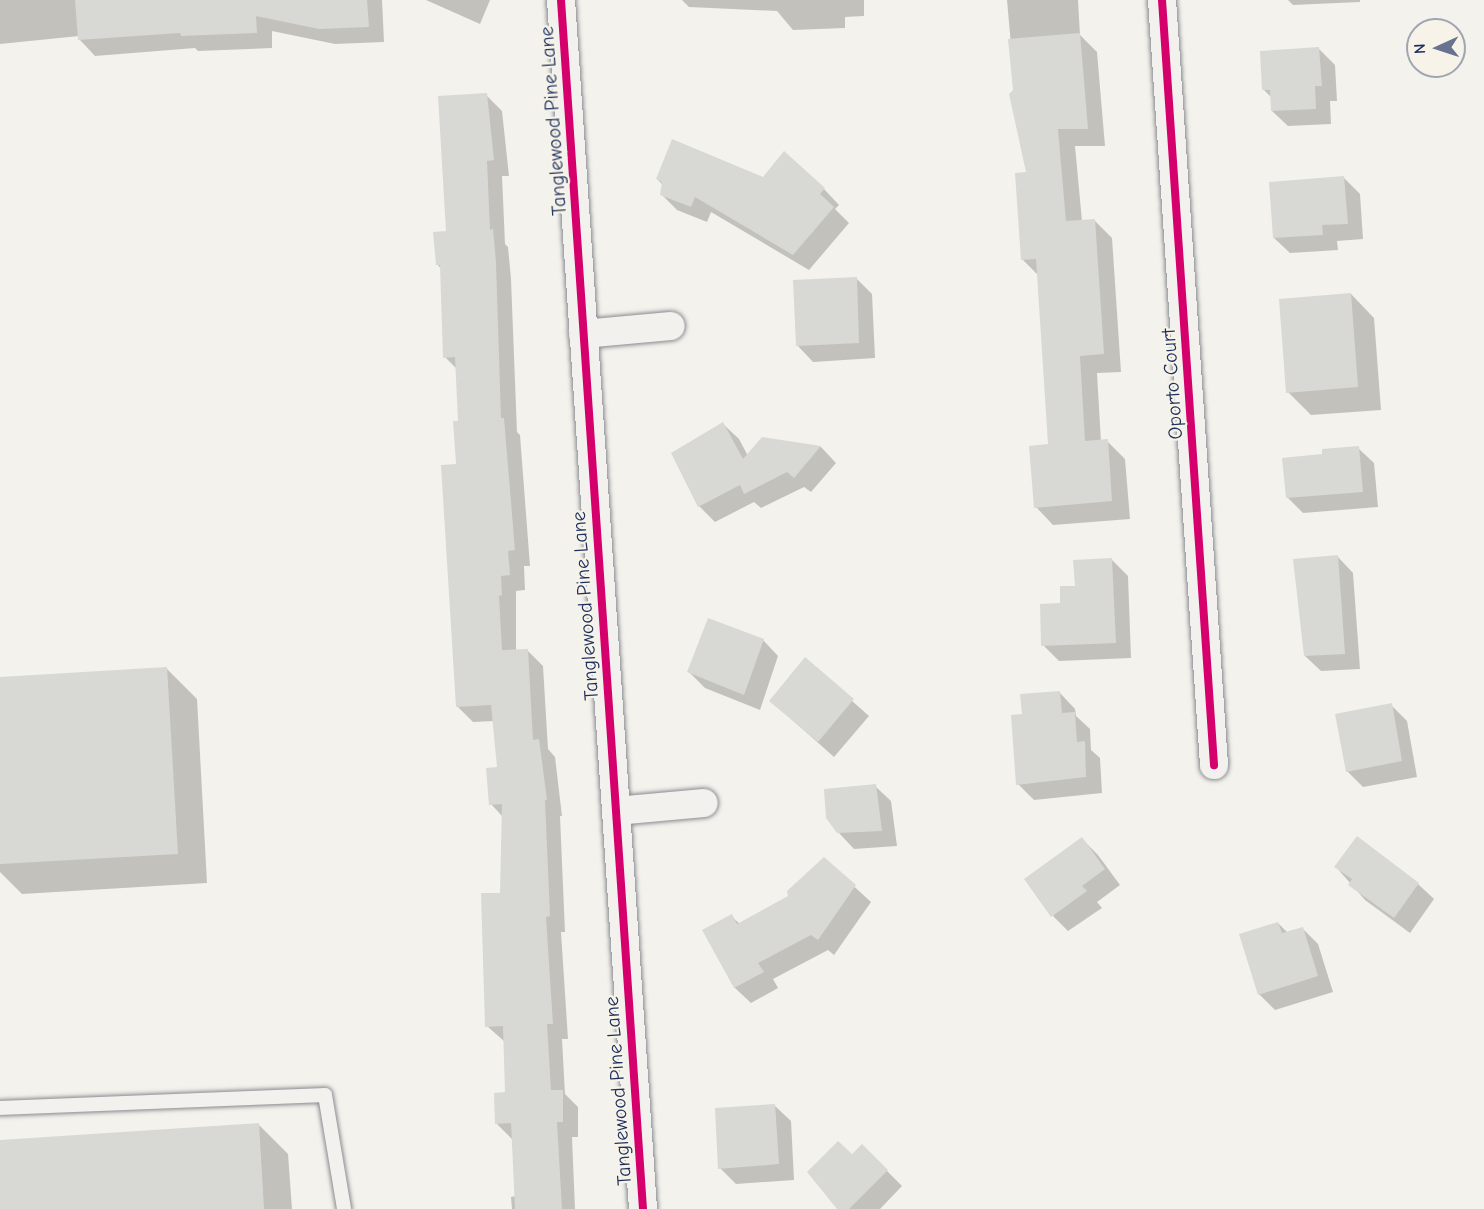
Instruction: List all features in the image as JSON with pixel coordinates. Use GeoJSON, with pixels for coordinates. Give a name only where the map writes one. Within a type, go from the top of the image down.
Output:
{"type":"FeatureCollection","features":[{"type":"Feature","properties":{"kind":"street","name":"Tanglewood Pine Lane"},"geometry":{"type":"LineString","coordinates":[[561,0],[643,1209]]}},
{"type":"Feature","properties":{"kind":"street","name":"Oporto Court"},"geometry":{"type":"LineString","coordinates":[[1162,0],[1215,765]]}},
{"type":"Feature","properties":{"kind":"street"},"geometry":{"type":"LineString","coordinates":[[584,333],[671,326]]}},
{"type":"Feature","properties":{"kind":"street"},"geometry":{"type":"LineString","coordinates":[[616,812],[704,803]]}},
{"type":"Feature","properties":{"kind":"lane"},"geometry":{"type":"LineString","coordinates":[[0,1108],[326,1095],[344,1209]]}},
{"type":"Feature","properties":{"kind":"building"},"geometry":{"type":"Polygon","coordinates":[[[75,0],[367,0],[369,27],[319,29],[256,16],[257,33],[181,36],[180,33],[78,40],[75,0]]]}},
{"type":"Feature","properties":{"kind":"building"},"geometry":{"type":"Polygon","coordinates":[[[1080,33],[1088,129],[1058,129],[1066,221],[1095,219],[1104,354],[1080,356],[1085,441],[1108,439],[1112,501],[1034,508],[1029,446],[1048,444],[1036,259],[1021,260],[1015,173],[1026,172],[1009,94],[1013,90],[1008,39],[1080,33]]]}},
{"type":"Feature","properties":{"kind":"building"},"geometry":{"type":"Polygon","coordinates":[[[1319,47],[1322,86],[1315,86],[1316,109],[1271,111],[1270,90],[1262,90],[1260,51],[1319,47]]]}},
{"type":"Feature","properties":{"kind":"building"},"geometry":{"type":"Polygon","coordinates":[[[487,93],[494,160],[487,161],[490,230],[493,229],[496,262],[501,418],[504,418],[515,550],[508,551],[510,575],[501,576],[502,595],[499,596],[502,650],[528,649],[533,740],[539,739],[547,800],[545,800],[550,916],[546,917],[553,1024],[547,1024],[551,1090],[563,1090],[563,1122],[557,1122],[562,1209],[515,1209],[511,1123],[495,1124],[494,1093],[505,1092],[503,1026],[485,1027],[481,893],[500,893],[502,804],[489,805],[486,768],[497,767],[491,705],[456,707],[441,465],[456,464],[453,421],[458,421],[455,357],[443,358],[440,265],[436,265],[433,232],[446,231],[438,96],[487,93]]]}},
{"type":"Feature","properties":{"kind":"building"},"geometry":{"type":"Polygon","coordinates":[[[672,139],[763,177],[784,151],[825,188],[820,194],[834,207],[793,255],[695,197],[691,207],[660,195],[662,182],[656,179],[672,139]]]}},
{"type":"Feature","properties":{"kind":"building"},"geometry":{"type":"Polygon","coordinates":[[[1344,176],[1348,224],[1322,225],[1323,235],[1273,238],[1269,182],[1344,176]]]}},
{"type":"Feature","properties":{"kind":"building"},"geometry":{"type":"Polygon","coordinates":[[[857,277],[859,343],[796,346],[793,280],[857,277]]]}},
{"type":"Feature","properties":{"kind":"building"},"geometry":{"type":"Polygon","coordinates":[[[1351,293],[1358,387],[1286,393],[1279,299],[1351,293]]]}},
{"type":"Feature","properties":{"kind":"building"},"geometry":{"type":"Polygon","coordinates":[[[723,422],[743,459],[762,437],[821,446],[794,478],[787,472],[744,494],[740,485],[698,507],[671,453],[723,422]]]}},
{"type":"Feature","properties":{"kind":"building"},"geometry":{"type":"Polygon","coordinates":[[[1359,446],[1363,492],[1286,498],[1282,458],[1322,454],[1322,449],[1359,446]]]}},
{"type":"Feature","properties":{"kind":"building"},"geometry":{"type":"Polygon","coordinates":[[[1338,555],[1345,654],[1304,656],[1293,559],[1338,555]]]}},
{"type":"Feature","properties":{"kind":"building"},"geometry":{"type":"Polygon","coordinates":[[[1112,558],[1116,643],[1041,646],[1040,604],[1060,603],[1060,586],[1075,586],[1073,560],[1112,558]]]}},
{"type":"Feature","properties":{"kind":"building"},"geometry":{"type":"Polygon","coordinates":[[[708,618],[764,639],[744,695],[687,672],[708,618]]]}},
{"type":"Feature","properties":{"kind":"building"},"geometry":{"type":"Polygon","coordinates":[[[805,657],[854,699],[818,742],[769,701],[805,657]]]}},
{"type":"Feature","properties":{"kind":"building"},"geometry":{"type":"Polygon","coordinates":[[[167,667],[178,854],[0,864],[0,677],[167,667]]]}},
{"type":"Feature","properties":{"kind":"building"},"geometry":{"type":"Polygon","coordinates":[[[1060,691],[1062,713],[1075,712],[1077,742],[1085,741],[1086,777],[1016,785],[1011,715],[1022,714],[1020,694],[1060,691]]]}},
{"type":"Feature","properties":{"kind":"building"},"geometry":{"type":"Polygon","coordinates":[[[1392,703],[1402,761],[1346,772],[1335,714],[1392,703]]]}},
{"type":"Feature","properties":{"kind":"building"},"geometry":{"type":"Polygon","coordinates":[[[876,784],[882,831],[837,833],[826,818],[824,789],[876,784]]]}},
{"type":"Feature","properties":{"kind":"building"},"geometry":{"type":"Polygon","coordinates":[[[1357,836],[1419,883],[1394,918],[1348,885],[1352,879],[1334,867],[1357,836]]]}},
{"type":"Feature","properties":{"kind":"building"},"geometry":{"type":"Polygon","coordinates":[[[1082,837],[1105,869],[1082,886],[1087,891],[1051,917],[1024,879],[1082,837]]]}},
{"type":"Feature","properties":{"kind":"building"},"geometry":{"type":"Polygon","coordinates":[[[824,857],[856,885],[818,940],[811,935],[758,963],[764,972],[734,988],[702,930],[732,914],[737,924],[788,896],[787,891],[824,857]]]}},
{"type":"Feature","properties":{"kind":"building"},"geometry":{"type":"Polygon","coordinates":[[[1278,922],[1282,933],[1303,927],[1318,976],[1258,995],[1239,934],[1278,922]]]}},
{"type":"Feature","properties":{"kind":"building"},"geometry":{"type":"Polygon","coordinates":[[[775,1104],[779,1164],[718,1169],[715,1108],[775,1104]]]}},
{"type":"Feature","properties":{"kind":"building"},"geometry":{"type":"Polygon","coordinates":[[[259,1123],[264,1209],[0,1209],[0,1140],[259,1123]]]}},
{"type":"Feature","properties":{"kind":"building"},"geometry":{"type":"Polygon","coordinates":[[[838,1141],[852,1154],[862,1144],[888,1170],[849,1209],[837,1209],[807,1172],[838,1141]]]}},
{"type":"Feature","properties":{"kind":"cycle path"},"geometry":{"type":"LineString","coordinates":[[561,0],[643,1209]]}},
{"type":"Feature","properties":{"kind":"cycle path"},"geometry":{"type":"LineString","coordinates":[[1162,0],[1214,765]]}}]}
